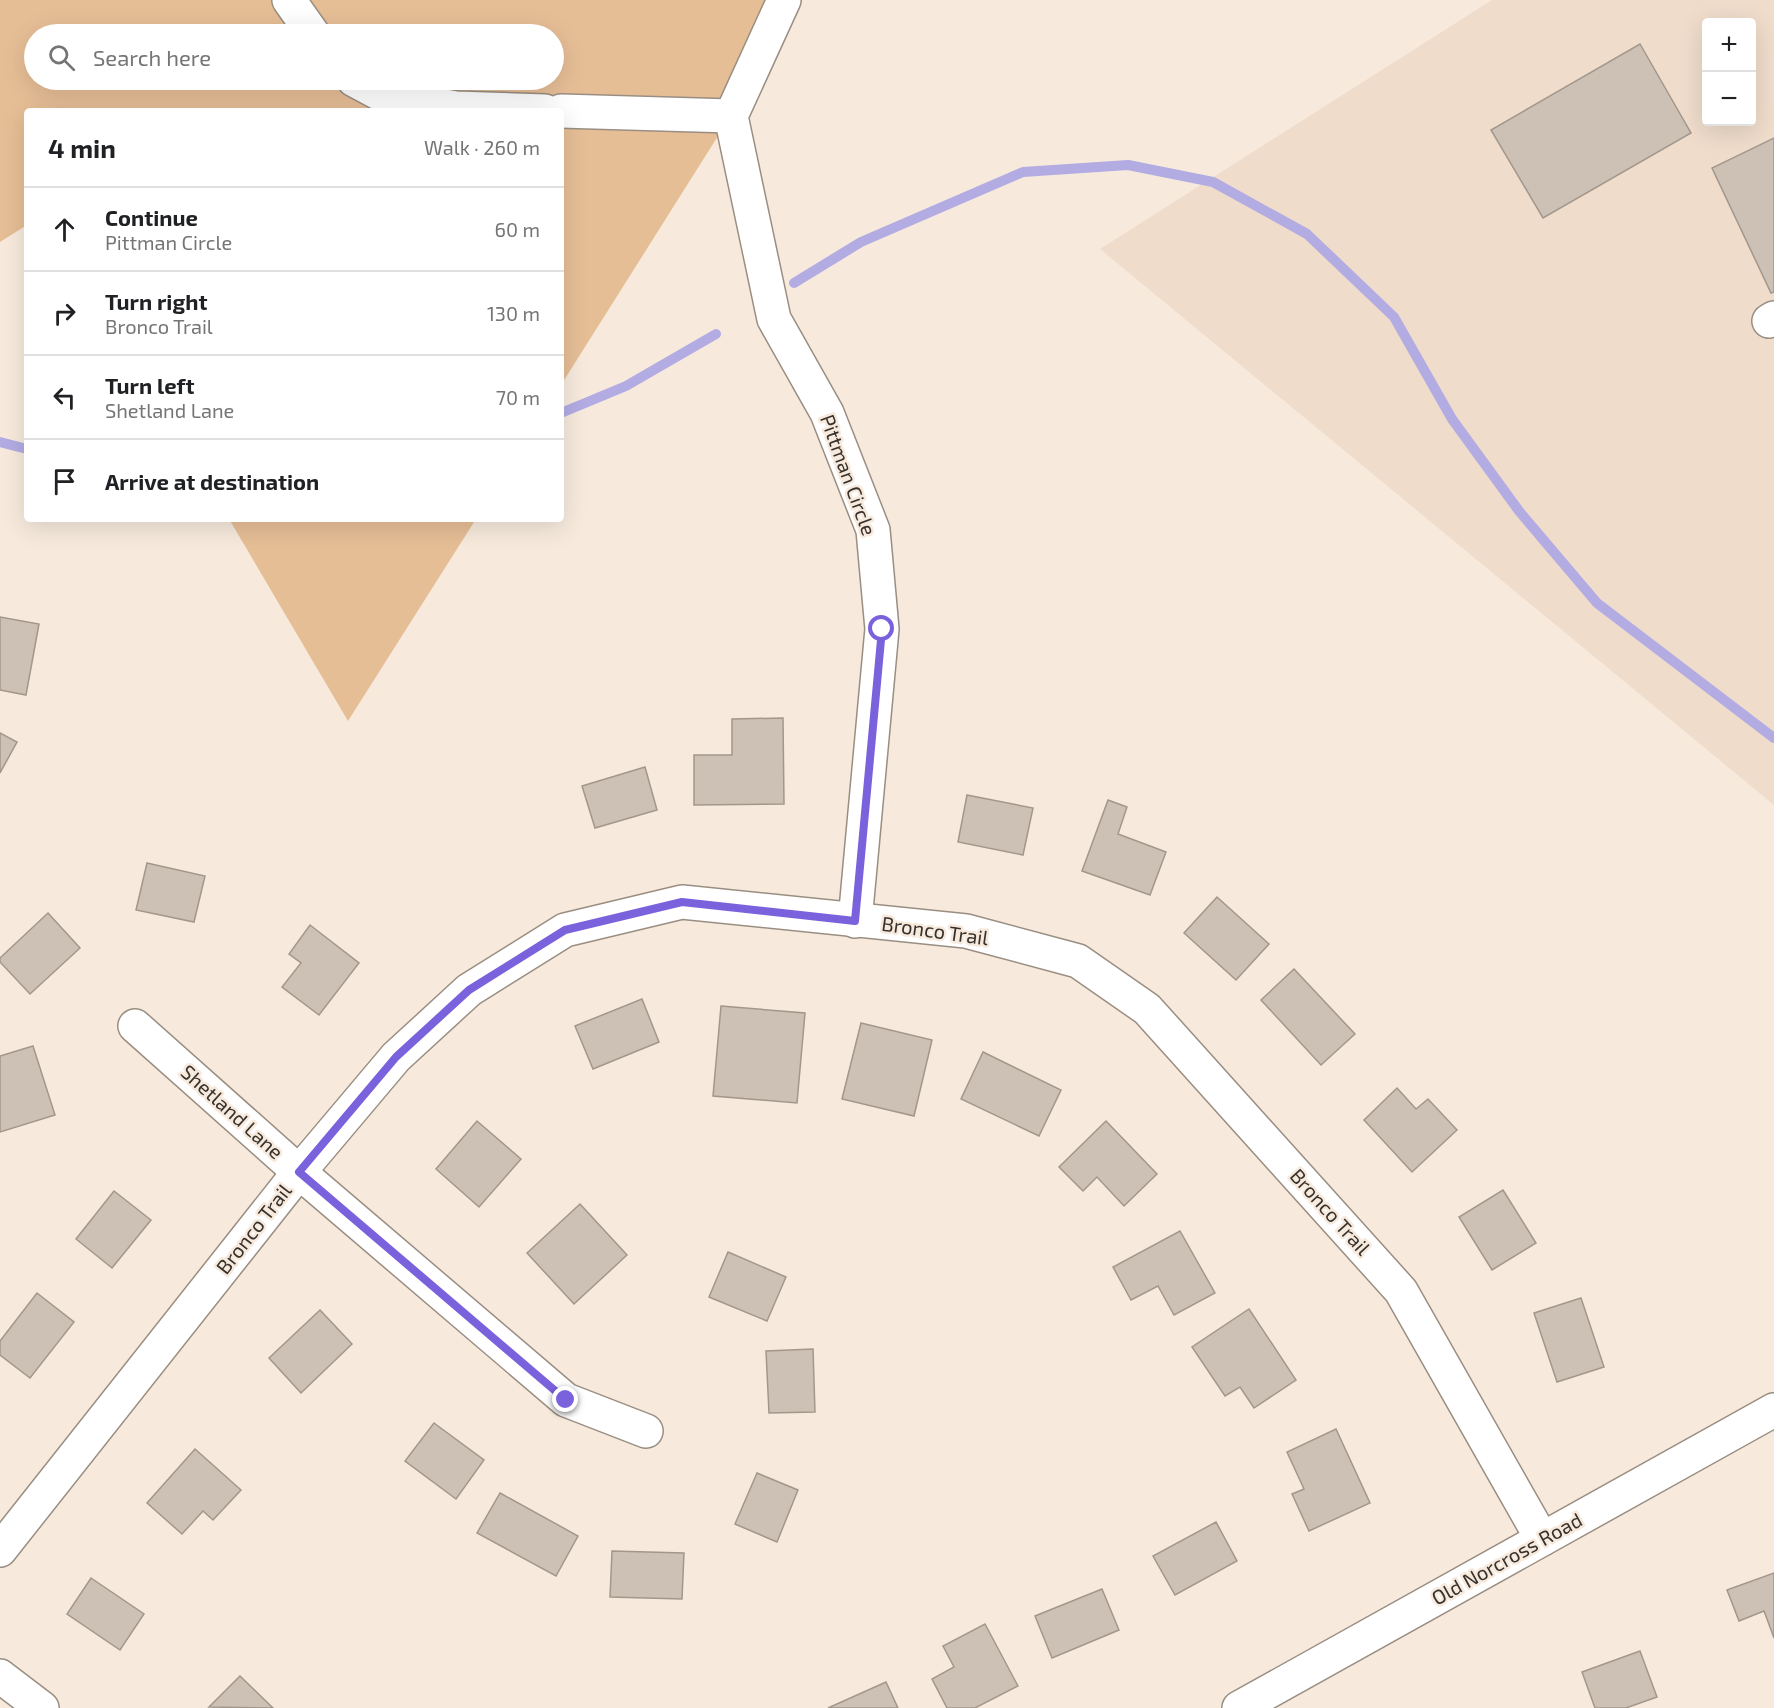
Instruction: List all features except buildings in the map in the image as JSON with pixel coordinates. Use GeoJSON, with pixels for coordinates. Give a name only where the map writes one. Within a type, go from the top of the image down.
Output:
{"type":"FeatureCollection","features":[{"type":"Feature","properties":{"kind":"street"},"geometry":{"type":"LineString","coordinates":[[289,0],[306,24]]}},
{"type":"Feature","properties":{"kind":"street"},"geometry":{"type":"LineString","coordinates":[[564,111],[731,116],[784,0]]}},
{"type":"Feature","properties":{"kind":"street"},"geometry":{"type":"LineString","coordinates":[[374,90],[382,94],[456,108]]}},
{"type":"Feature","properties":{"kind":"street","name":"Pittman Circle"},"geometry":{"type":"LineString","coordinates":[[731,116],[774,319],[827,413],[873,530],[882,629],[855,921]]}},
{"type":"Feature","properties":{"kind":"street","name":"Bronco Trail"},"geometry":{"type":"LineString","coordinates":[[0,1550],[299,1172],[396,1057],[460,997],[565,930],[682,902],[966,931],[1078,961],[1147,1009],[1401,1291],[1542,1539]]}},
{"type":"Feature","properties":{"kind":"street","name":"Shetland Lane"},"geometry":{"type":"LineString","coordinates":[[135,1026],[299,1172],[566,1400],[645,1431]]}},
{"type":"Feature","properties":{"kind":"street","name":"Old Norcross Road"},"geometry":{"type":"LineString","coordinates":[[1239,1708],[1774,1410]]}},
{"type":"Feature","properties":{"kind":"street"},"geometry":{"type":"LineString","coordinates":[[0,1676],[42,1708]]}},
{"type":"Feature","properties":{"kind":"shaded area"},"geometry":{"type":"Polygon","coordinates":[[[0,0],[792,0],[742,98],[564,380],[564,108],[24,108],[24,227],[0,242],[0,0]]]}},
{"type":"Feature","properties":{"kind":"shaded area"},"geometry":{"type":"Polygon","coordinates":[[[1492,0],[1774,0],[1774,805],[1100,249],[1492,0]]]}},
{"type":"Feature","properties":{"kind":"shaded area"},"geometry":{"type":"Polygon","coordinates":[[[231,522],[474,522],[348,721],[231,522]]]}},
{"type":"Feature","properties":{"kind":"waterway"},"geometry":{"type":"LineString","coordinates":[[794,283],[861,242],[1023,172],[1128,165],[1213,182],[1307,234],[1394,317],[1452,419],[1519,511],[1597,603],[1774,738]]}},
{"type":"Feature","properties":{"kind":"waterway"},"geometry":{"type":"LineString","coordinates":[[564,412],[626,386],[716,334]]}},
{"type":"Feature","properties":{"kind":"waterway"},"geometry":{"type":"LineString","coordinates":[[0,442],[24,448]]}},
{"type":"Feature","properties":{"kind":"route"},"geometry":{"type":"LineString","coordinates":[[566,1400],[299,1172],[396,1057],[469,990],[565,930],[682,902],[855,921],[882,629]]}}]}
